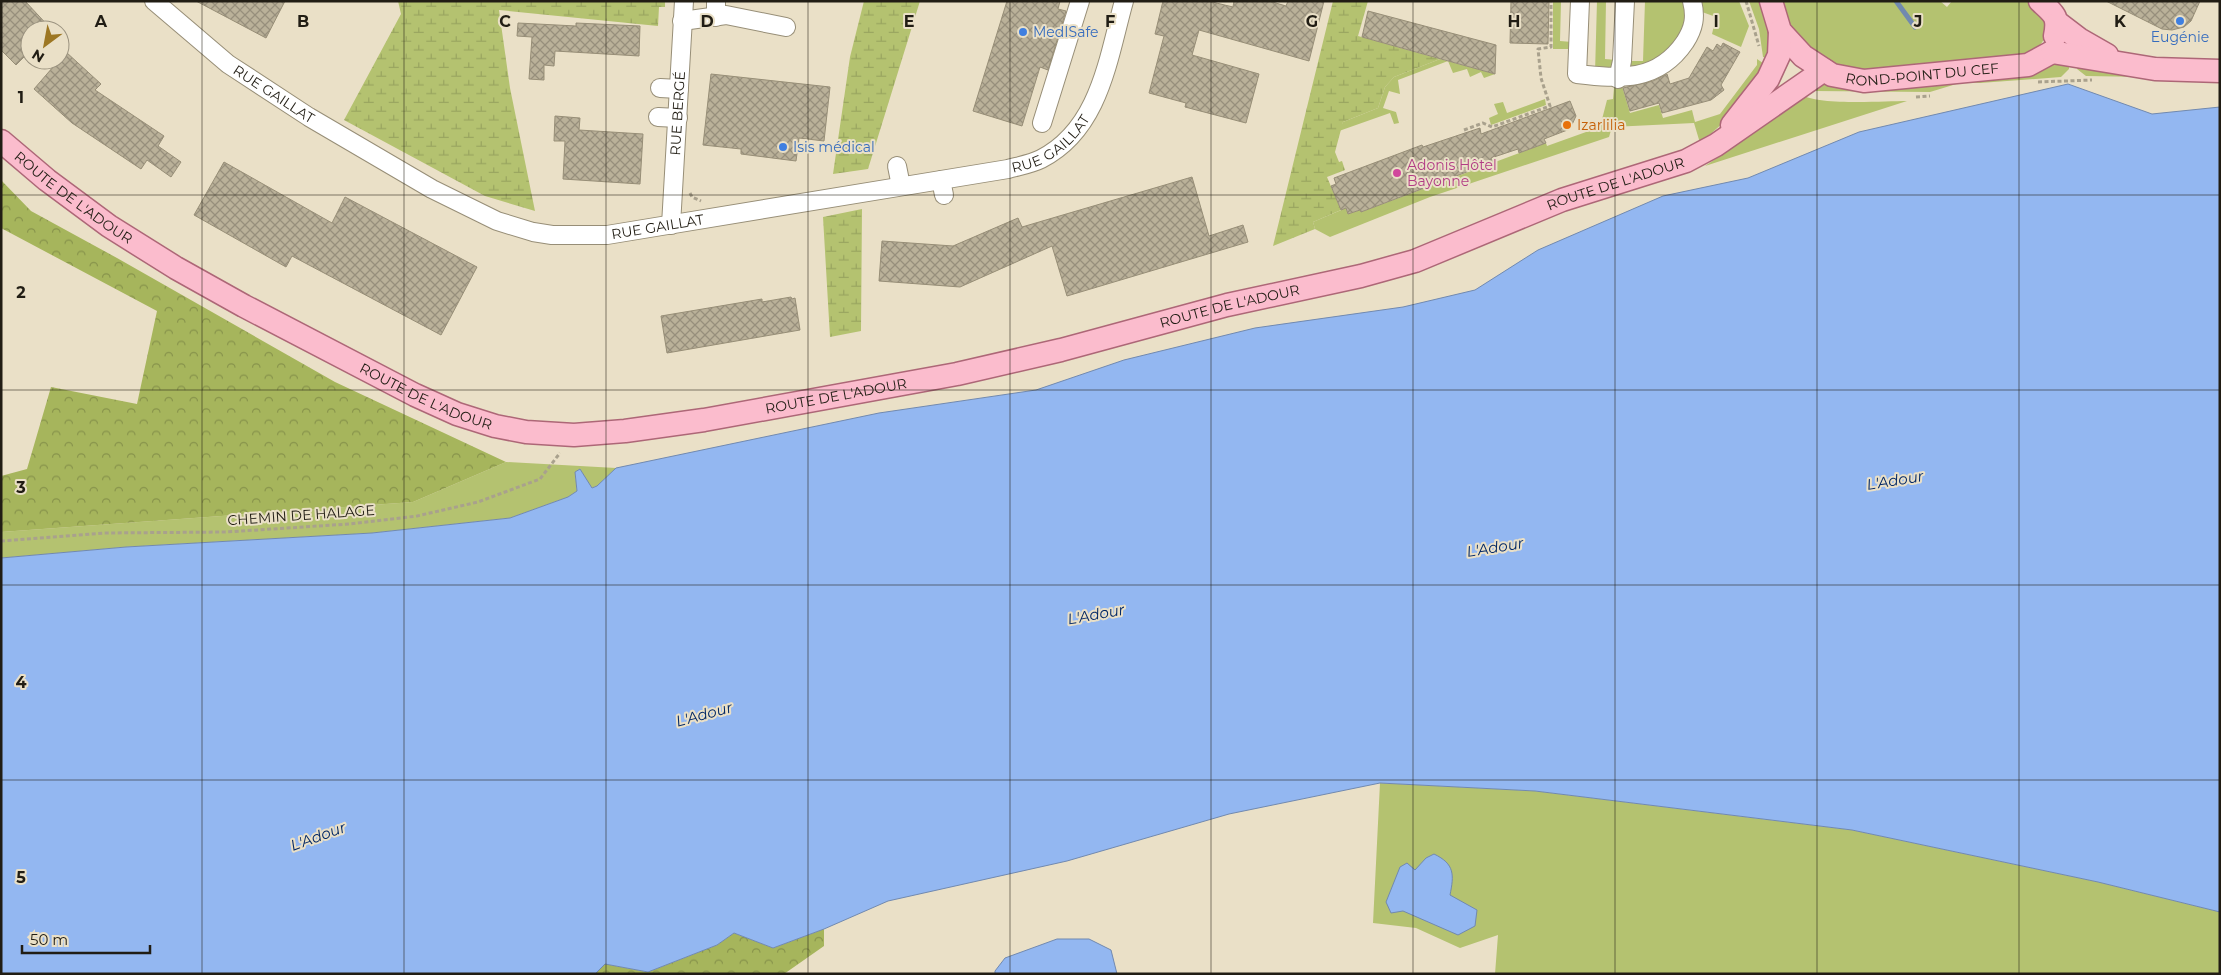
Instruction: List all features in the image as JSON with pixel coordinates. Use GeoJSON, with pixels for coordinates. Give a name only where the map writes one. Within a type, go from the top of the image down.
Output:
{"type":"FeatureCollection","features":[{"type":"Feature","properties":{"kind":"main road","name":"ROND-POINT DU CEF"},"geometry":{"type":"LineString","coordinates":[[1771,1],[1780,31],[1803,56],[1832,75],[1864,81],[2028,65],[2052,52]]}},
{"type":"Feature","properties":{"kind":"main road"},"geometry":{"type":"LineString","coordinates":[[2040,1],[2055,14],[2058,23],[2052,52],[2168,71],[2220,71]]}},
{"type":"Feature","properties":{"kind":"main road"},"geometry":{"type":"LineString","coordinates":[[2058,23],[2079,39],[2120,62]]}},
{"type":"Feature","properties":{"kind":"main road","name":"ROUTE DE L'ADOUR"},"geometry":{"type":"LineString","coordinates":[[1716,145],[1768,79],[1779,55],[1780,31]]}},
{"type":"Feature","properties":{"kind":"main road","name":"ROUTE DE L'ADOUR"},"geometry":{"type":"LineString","coordinates":[[1,141],[48,180],[109,226],[159,258],[244,306],[406,391],[457,414],[495,426],[526,432],[574,434],[625,431],[704,420],[957,374],[1061,350],[1227,305],[1361,276],[1415,261],[1562,200],[1686,162],[1716,145],[1824,70]]}},
{"type":"Feature","properties":{"kind":"street","name":"RUE GAILLAT"},"geometry":{"type":"LineString","coordinates":[[154,1],[228,64],[309,117],[432,189],[497,221],[533,232],[580,236],[607,235],[671,225],[729,207],[901,186],[942,187],[1040,160],[1066,141],[1078,129],[1096,99],[1124,1]]}},
{"type":"Feature","properties":{"kind":"street","name":"RUE BERGÉ"},"geometry":{"type":"LineString","coordinates":[[671,225],[684,1]]}},
{"type":"Feature","properties":{"kind":"street"},"geometry":{"type":"LineString","coordinates":[[1042,123],[1080,1]]}},
{"type":"Feature","properties":{"kind":"street"},"geometry":{"type":"LineString","coordinates":[[1580,1],[1577,74],[1618,79],[1659,68],[1675,57],[1691,33],[1694,22],[1692,1]]}},
{"type":"Feature","properties":{"kind":"street"},"geometry":{"type":"LineString","coordinates":[[1618,79],[1622,61],[1625,1]]}},
{"type":"Feature","properties":{"kind":"street"},"geometry":{"type":"LineString","coordinates":[[682,20],[716,9],[726,15],[786,27]]}},
{"type":"Feature","properties":{"kind":"street"},"geometry":{"type":"LineString","coordinates":[[660,88],[679,89]]}},
{"type":"Feature","properties":{"kind":"street"},"geometry":{"type":"LineString","coordinates":[[658,117],[678,118]]}},
{"type":"Feature","properties":{"kind":"street"},"geometry":{"type":"LineString","coordinates":[[897,166],[901,186]]}},
{"type":"Feature","properties":{"kind":"path"},"geometry":{"type":"LineString","coordinates":[[1464,130],[1483,123],[1492,127],[1550,106],[1541,78],[1538,49],[1551,47],[1551,1]]}},
{"type":"Feature","properties":{"kind":"path"},"geometry":{"type":"LineString","coordinates":[[1746,1],[1760,49]]}},
{"type":"Feature","properties":{"kind":"path","name":"CHEMIN DE HALAGE"},"geometry":{"type":"LineString","coordinates":[[1,541],[104,533],[226,532],[349,524],[417,516],[478,502],[540,479],[574,434]]}},
{"type":"Feature","properties":{"kind":"green space"},"geometry":{"type":"Polygon","coordinates":[[[398,1],[665,1],[665,7],[659,7],[658,26],[499,10],[510,88],[535,211],[485,196],[344,120],[401,14],[398,1]]]}},
{"type":"Feature","properties":{"kind":"green space"},"geometry":{"type":"Polygon","coordinates":[[[864,1],[920,1],[868,169],[833,174],[850,57],[864,1]]]}},
{"type":"Feature","properties":{"kind":"green space"},"geometry":{"type":"Polygon","coordinates":[[[1333,1],[1368,1],[1358,36],[1440,59],[1394,77],[1385,87],[1378,108],[1343,122],[1335,152],[1339,162],[1342,161],[1345,170],[1327,177],[1341,210],[1313,222],[1315,229],[1273,246],[1333,1]]]}},
{"type":"Feature","properties":{"kind":"green space"},"geometry":{"type":"Polygon","coordinates":[[[1597,1],[1606,1],[1605,59],[1617,60],[1615,74],[1595,73],[1597,1]]]}},
{"type":"Feature","properties":{"kind":"green space"},"geometry":{"type":"Polygon","coordinates":[[[1645,1],[1686,1],[1686,22],[1682,34],[1671,49],[1648,63],[1630,68],[1629,61],[1643,61],[1645,1]]]}},
{"type":"Feature","properties":{"kind":"green space"},"geometry":{"type":"Polygon","coordinates":[[[1700,1],[1739,1],[1749,26],[1741,47],[1712,34],[1716,17],[1702,12],[1700,1]]]}},
{"type":"Feature","properties":{"kind":"green space"},"geometry":{"type":"Polygon","coordinates":[[[1749,1],[1760,1],[1771,34],[1770,59],[1763,57],[1759,29],[1749,1]]]}},
{"type":"Feature","properties":{"kind":"green space"},"geometry":{"type":"Polygon","coordinates":[[[1780,1],[1940,1],[1947,7],[1952,1],[2026,1],[2034,4],[2042,13],[2046,24],[2046,33],[2040,45],[2024,56],[1864,71],[1828,63],[1796,37],[1784,16],[1780,1]]]}},
{"type":"Feature","properties":{"kind":"green space"},"geometry":{"type":"Polygon","coordinates":[[[1553,2],[1561,2],[1560,41],[1572,42],[1568,49],[1553,49],[1553,2]]]}},
{"type":"Feature","properties":{"kind":"green space"},"geometry":{"type":"Polygon","coordinates":[[[1440,59],[1448,61],[1398,80],[1400,94],[1389,91],[1383,108],[1396,112],[1399,123],[1394,124],[1390,113],[1339,131],[1343,122],[1378,108],[1385,87],[1394,77],[1440,59]]]}},
{"type":"Feature","properties":{"kind":"green space"},"geometry":{"type":"Polygon","coordinates":[[[1757,59],[1766,65],[1723,123],[1700,143],[1694,123],[1612,127],[1609,137],[1430,197],[1330,237],[1315,229],[1313,222],[1346,208],[1348,214],[1360,210],[1361,212],[1546,143],[1547,146],[1600,127],[1607,100],[1613,99],[1614,88],[1622,86],[1630,113],[1659,105],[1663,118],[1692,110],[1695,122],[1720,114],[1757,65],[1757,59]]]}},
{"type":"Feature","properties":{"kind":"green space"},"geometry":{"type":"Polygon","coordinates":[[[1448,61],[1495,74],[1484,78],[1481,72],[1470,77],[1467,69],[1453,73],[1448,61]]]}},
{"type":"Feature","properties":{"kind":"green space"},"geometry":{"type":"Polygon","coordinates":[[[2069,61],[2069,69],[2061,77],[1980,83],[1963,82],[1930,92],[1813,91],[1822,84],[2069,61]]]}},
{"type":"Feature","properties":{"kind":"green space"},"geometry":{"type":"Polygon","coordinates":[[[2078,62],[2146,77],[2086,76],[2077,69],[2078,62]]]}},
{"type":"Feature","properties":{"kind":"green space"},"geometry":{"type":"Polygon","coordinates":[[[1800,94],[1809,98],[1835,101],[1907,101],[1705,166],[1732,148],[1800,94]]]}},
{"type":"Feature","properties":{"kind":"green space"},"geometry":{"type":"Polygon","coordinates":[[[1545,99],[1546,105],[1491,125],[1489,118],[1498,114],[1494,104],[1503,102],[1507,113],[1545,99]]]}},
{"type":"Feature","properties":{"kind":"green space"},"geometry":{"type":"Polygon","coordinates":[[[1,180],[31,211],[335,382],[506,462],[413,502],[1,532],[1,476],[27,469],[51,387],[137,404],[157,311],[1,228],[1,180]]]}},
{"type":"Feature","properties":{"kind":"green space"},"geometry":{"type":"Polygon","coordinates":[[[862,209],[861,331],[830,337],[823,217],[862,209]]]}},
{"type":"Feature","properties":{"kind":"green space"},"geometry":{"type":"Polygon","coordinates":[[[506,462],[616,468],[597,486],[591,488],[580,469],[575,472],[577,491],[568,497],[510,518],[372,533],[126,547],[1,558],[1,532],[413,502],[506,462]]]}},
{"type":"Feature","properties":{"kind":"green space"},"geometry":{"type":"Polygon","coordinates":[[[1380,783],[1535,791],[1852,830],[2098,882],[2220,912],[2220,974],[1495,974],[1498,935],[1460,948],[1416,928],[1373,923],[1380,783]]]}},
{"type":"Feature","properties":{"kind":"green space"},"geometry":{"type":"Polygon","coordinates":[[[824,929],[824,946],[784,974],[595,974],[605,964],[648,972],[717,945],[734,933],[773,948],[824,929]]]}},
{"type":"Feature","properties":{"kind":"water","name":"L'Adour"},"geometry":{"type":"Polygon","coordinates":[[[2068,84],[2152,114],[2220,107],[2220,912],[2098,882],[1852,830],[1535,791],[1380,783],[1229,814],[1067,861],[888,901],[824,929],[773,948],[734,933],[717,945],[648,972],[605,964],[595,974],[1,974],[1,558],[126,547],[372,533],[510,518],[568,497],[577,491],[575,472],[580,469],[592,488],[597,486],[616,468],[879,413],[1036,390],[1124,360],[1255,328],[1403,307],[1475,290],[1538,250],[1663,196],[1748,178],[1859,132],[2068,84]]]}},
{"type":"Feature","properties":{"kind":"water"},"geometry":{"type":"Polygon","coordinates":[[[1434,854],[1446,862],[1451,871],[1450,895],[1477,910],[1475,926],[1458,935],[1403,911],[1391,913],[1386,902],[1400,867],[1407,863],[1415,870],[1426,858],[1434,854]]]}},
{"type":"Feature","properties":{"kind":"water"},"geometry":{"type":"Polygon","coordinates":[[[1057,939],[1089,939],[1111,950],[1117,974],[995,974],[995,971],[1005,958],[1057,939]]]}},
{"type":"Feature","properties":{"kind":"building"},"geometry":{"type":"Polygon","coordinates":[[[1,1],[25,1],[43,20],[20,20],[20,61],[16,65],[1,50],[1,1]]]}},
{"type":"Feature","properties":{"kind":"building"},"geometry":{"type":"Polygon","coordinates":[[[196,1],[285,1],[266,38],[196,1]]]}},
{"type":"Feature","properties":{"kind":"building"},"geometry":{"type":"Polygon","coordinates":[[[1007,1],[1060,1],[1058,9],[1066,11],[1048,70],[1040,67],[1022,126],[973,111],[1007,1]]]}},
{"type":"Feature","properties":{"kind":"building"},"geometry":{"type":"Polygon","coordinates":[[[1163,1],[1208,1],[1233,7],[1234,1],[1269,1],[1286,6],[1288,1],[1324,1],[1309,61],[1199,30],[1192,55],[1259,74],[1246,123],[1185,107],[1186,103],[1149,93],[1164,36],[1155,34],[1163,1]]]}},
{"type":"Feature","properties":{"kind":"building"},"geometry":{"type":"Polygon","coordinates":[[[1511,1],[1549,1],[1548,44],[1510,43],[1511,1]]]}},
{"type":"Feature","properties":{"kind":"building"},"geometry":{"type":"Polygon","coordinates":[[[2106,1],[2200,1],[2191,21],[2184,27],[2172,30],[2162,29],[2106,1]]]}},
{"type":"Feature","properties":{"kind":"building"},"geometry":{"type":"Polygon","coordinates":[[[1368,11],[1496,45],[1495,74],[1362,37],[1368,11]]]}},
{"type":"Feature","properties":{"kind":"building"},"geometry":{"type":"Polygon","coordinates":[[[518,23],[576,26],[576,23],[640,26],[639,56],[555,51],[554,66],[544,65],[544,80],[529,79],[532,37],[517,36],[518,23]]]}},
{"type":"Feature","properties":{"kind":"building"},"geometry":{"type":"Polygon","coordinates":[[[1723,43],[1740,52],[1721,85],[1724,90],[1711,100],[1662,113],[1659,103],[1630,111],[1623,88],[1653,81],[1667,74],[1670,84],[1689,78],[1707,47],[1713,51],[1717,44],[1721,47],[1723,43]]]}},
{"type":"Feature","properties":{"kind":"building"},"geometry":{"type":"Polygon","coordinates":[[[70,56],[101,84],[95,90],[164,136],[158,146],[181,162],[171,177],[147,160],[141,169],[72,123],[34,89],[50,70],[70,70],[70,56]]]}},
{"type":"Feature","properties":{"kind":"building"},"geometry":{"type":"Polygon","coordinates":[[[711,74],[830,87],[824,141],[799,138],[796,161],[741,154],[741,149],[703,145],[711,74]]]}},
{"type":"Feature","properties":{"kind":"building","name":"Adonis Hôtel Bayonne"},"geometry":{"type":"Polygon","coordinates":[[[1570,101],[1576,116],[1570,129],[1544,139],[1546,143],[1519,153],[1518,149],[1491,158],[1493,162],[1361,212],[1360,210],[1348,214],[1346,208],[1341,210],[1331,186],[1336,184],[1334,178],[1422,145],[1423,147],[1480,128],[1481,134],[1570,101]]]}},
{"type":"Feature","properties":{"kind":"building"},"geometry":{"type":"Polygon","coordinates":[[[555,116],[580,118],[579,130],[643,134],[640,184],[563,179],[565,141],[554,141],[555,116]]]}},
{"type":"Feature","properties":{"kind":"building"},"geometry":{"type":"Polygon","coordinates":[[[224,162],[332,223],[345,197],[477,267],[441,335],[292,256],[286,267],[194,215],[224,162]]]}},
{"type":"Feature","properties":{"kind":"building"},"geometry":{"type":"Polygon","coordinates":[[[1192,177],[1209,236],[1243,225],[1248,242],[1067,296],[1052,246],[960,287],[879,281],[882,241],[953,246],[1018,218],[1022,227],[1192,177]]]}},
{"type":"Feature","properties":{"kind":"building"},"geometry":{"type":"Polygon","coordinates":[[[791,297],[792,299],[795,298],[800,330],[667,353],[661,316],[762,299],[762,302],[791,297]]]}},
{"type":"Feature","properties":{"kind":"waterway"},"geometry":{"type":"LineString","coordinates":[[1896,1],[1915,27]]}},
{"type":"Feature","properties":{"kind":"place","name":"Eugénie"},"geometry":{"type":"Point","coordinates":[2180,21]}},
{"type":"Feature","properties":{"kind":"place","name":"MedISafe"},"geometry":{"type":"Point","coordinates":[1023,32]}},
{"type":"Feature","properties":{"kind":"place","name":"Izarlilia"},"geometry":{"type":"Point","coordinates":[1567,125]}},
{"type":"Feature","properties":{"kind":"place","name":"Isis médical"},"geometry":{"type":"Point","coordinates":[783,147]}},
{"type":"Feature","properties":{"kind":"place","name":"Adonis Hôtel Bayonne"},"geometry":{"type":"Point","coordinates":[1397,173]}}]}
